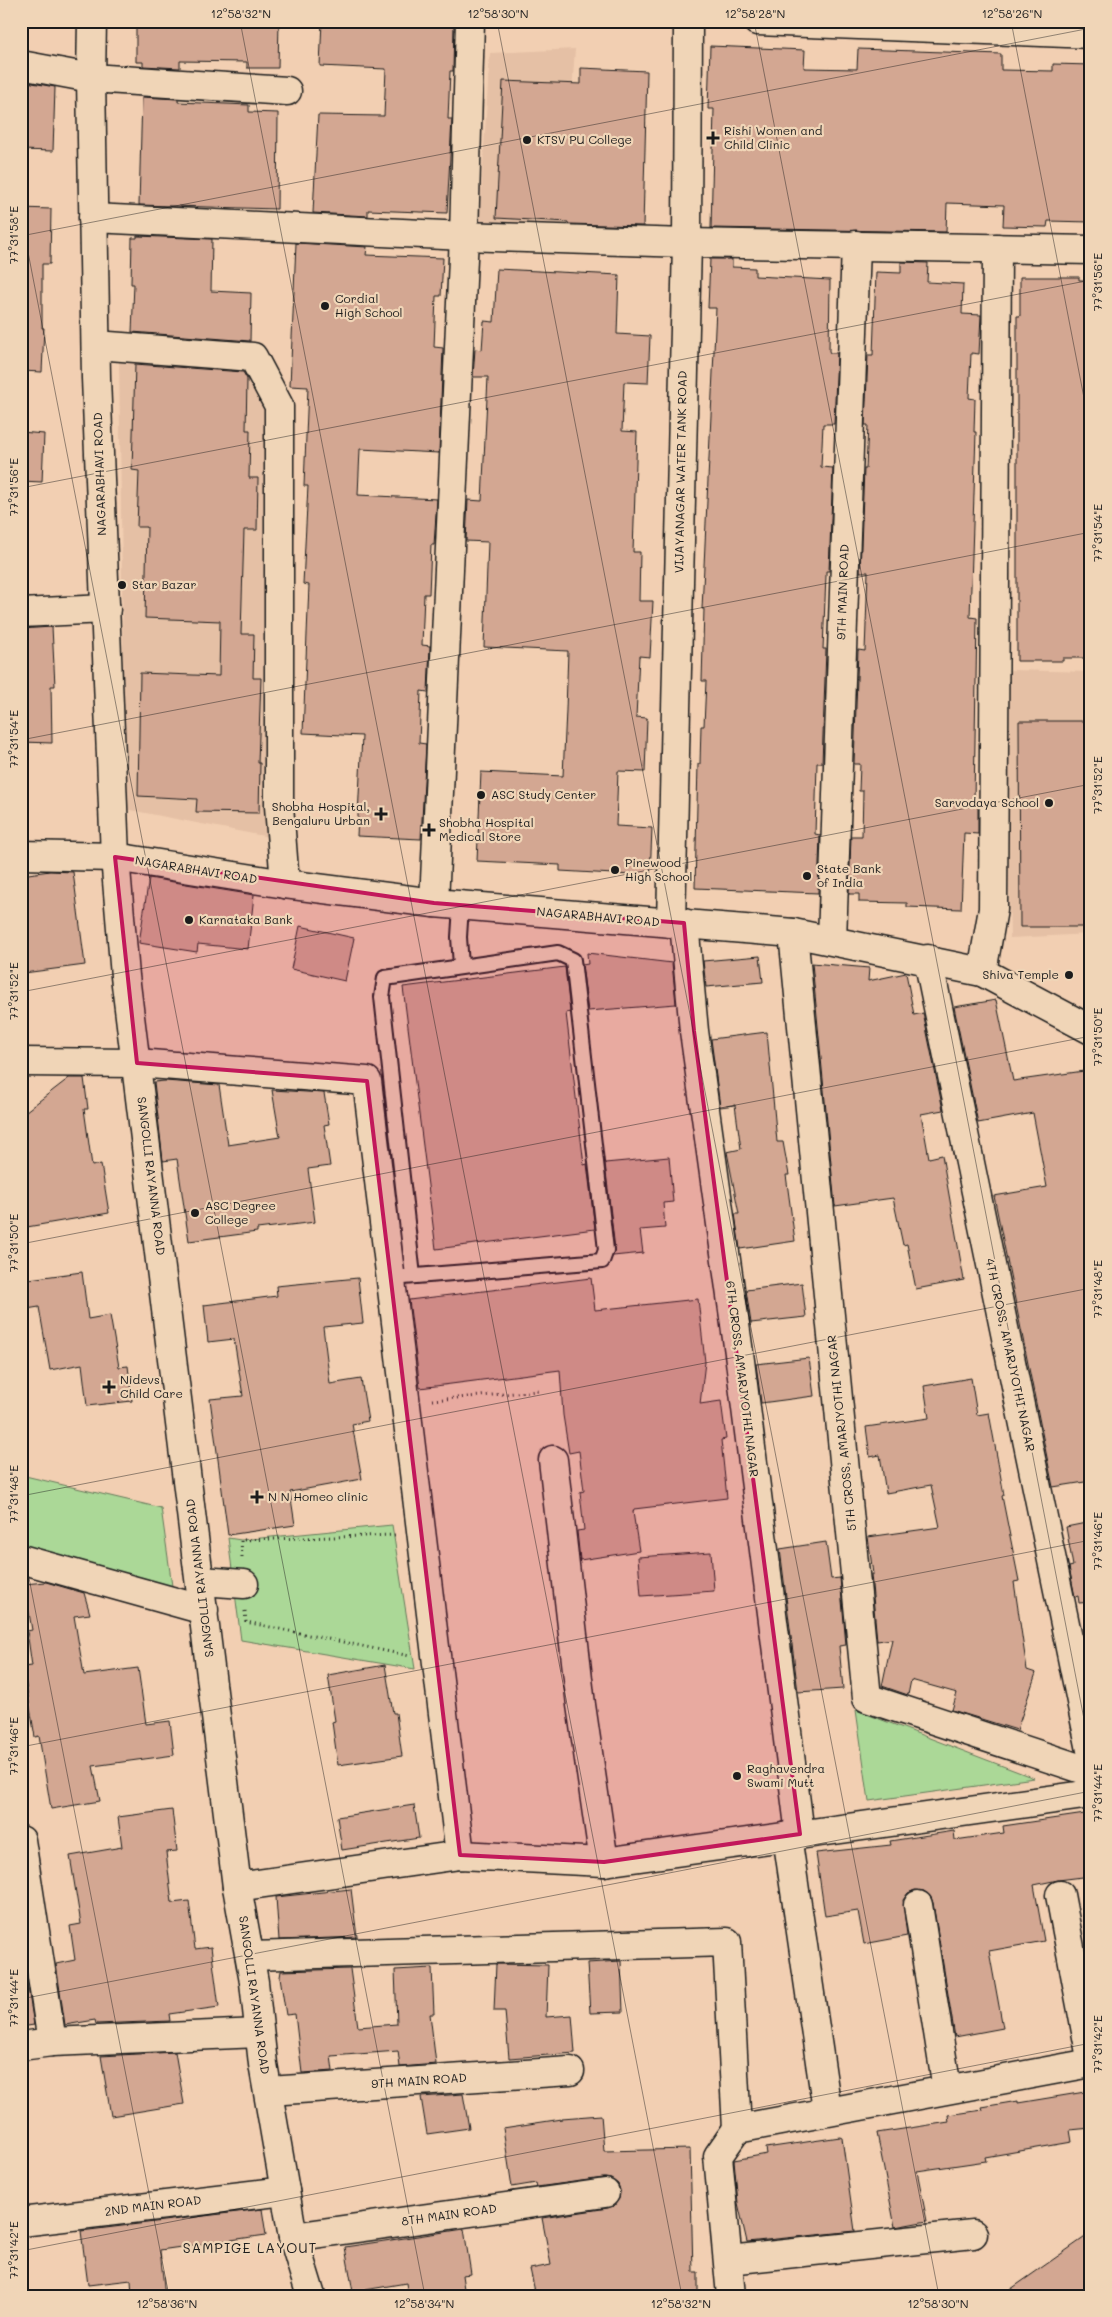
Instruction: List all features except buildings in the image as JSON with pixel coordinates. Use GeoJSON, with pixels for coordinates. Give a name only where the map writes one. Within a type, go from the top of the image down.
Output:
{"type":"FeatureCollection","features":[{"type":"Feature","properties":{"kind":"street","name":"NAGARABHAVI ROAD"},"geometry":{"type":"LineString","coordinates":[[92,21],[90,78],[96,378],[115,857],[285,884],[434,903],[794,933],[928,959],[982,972],[1091,1030]]}},
{"type":"Feature","properties":{"kind":"street"},"geometry":{"type":"LineString","coordinates":[[434,903],[464,236],[470,21]]}},
{"type":"Feature","properties":{"kind":"street","name":"VIJAYANAGAR WATER TANK ROAD"},"geometry":{"type":"LineString","coordinates":[[678,923],[688,21]]}},
{"type":"Feature","properties":{"kind":"street"},"geometry":{"type":"LineString","coordinates":[[757,21],[1091,34]]}},
{"type":"Feature","properties":{"kind":"street"},"geometry":{"type":"LineString","coordinates":[[21,66],[90,78],[287,91]]}},
{"type":"Feature","properties":{"kind":"street"},"geometry":{"type":"LineString","coordinates":[[93,218],[464,236],[687,243],[1091,250]]}},
{"type":"Feature","properties":{"kind":"street","name":"9TH MAIN ROAD"},"geometry":{"type":"LineString","coordinates":[[832,940],[856,245]]}},
{"type":"Feature","properties":{"kind":"street"},"geometry":{"type":"LineString","coordinates":[[982,972],[993,909],[997,248]]}},
{"type":"Feature","properties":{"kind":"street"},"geometry":{"type":"LineString","coordinates":[[96,344],[253,357],[279,406],[279,806],[285,884]]}},
{"type":"Feature","properties":{"kind":"street"},"geometry":{"type":"LineString","coordinates":[[21,613],[106,609]]}},
{"type":"Feature","properties":{"kind":"street"},"geometry":{"type":"LineString","coordinates":[[21,855],[115,857]]}},
{"type":"Feature","properties":{"kind":"street","name":"SANGOLLI RAYANNA ROAD"},"geometry":{"type":"LineString","coordinates":[[115,857],[125,976],[201,1581],[237,1887],[250,1956],[263,2064],[285,2191],[294,2237],[311,2296]]}},
{"type":"Feature","properties":{"kind":"street","name":"6TH CROSS, AMARJYOTHI NAGAR"},"geometry":{"type":"LineString","coordinates":[[678,923],[739,1353],[827,2110]]}},
{"type":"Feature","properties":{"kind":"street","name":"5TH CROSS, AMARJYOTHI NAGAR"},"geometry":{"type":"LineString","coordinates":[[794,933],[867,1698],[1091,1772]]}},
{"type":"Feature","properties":{"kind":"street","name":"4TH CROSS, AMARJYOTHI NAGAR"},"geometry":{"type":"LineString","coordinates":[[928,959],[1091,1750]]}},
{"type":"Feature","properties":{"kind":"street"},"geometry":{"type":"LineString","coordinates":[[21,1062],[137,1063],[368,1082],[402,1277],[407,1402],[460,1855]]}},
{"type":"Feature","properties":{"kind":"street"},"geometry":{"type":"LineString","coordinates":[[553,1460],[581,1705],[604,1862]]}},
{"type":"Feature","properties":{"kind":"street"},"geometry":{"type":"LineString","coordinates":[[21,1559],[204,1610]]}},
{"type":"Feature","properties":{"kind":"street"},"geometry":{"type":"LineString","coordinates":[[201,1581],[244,1584]]}},
{"type":"Feature","properties":{"kind":"street"},"geometry":{"type":"LineString","coordinates":[[237,1887],[460,1855],[604,1862],[1091,1794]]}},
{"type":"Feature","properties":{"kind":"street"},"geometry":{"type":"LineString","coordinates":[[23,1857],[52,2042]]}},
{"type":"Feature","properties":{"kind":"street"},"geometry":{"type":"LineString","coordinates":[[1060,1895],[1091,2058]]}},
{"type":"Feature","properties":{"kind":"street"},"geometry":{"type":"LineString","coordinates":[[918,1905],[948,2089]]}},
{"type":"Feature","properties":{"kind":"street"},"geometry":{"type":"LineString","coordinates":[[250,1956],[728,1942],[736,2129],[718,2156],[731,2296]]}},
{"type":"Feature","properties":{"kind":"street"},"geometry":{"type":"LineString","coordinates":[[21,2046],[52,2042],[259,2033]]}},
{"type":"Feature","properties":{"kind":"street"},"geometry":{"type":"LineString","coordinates":[[736,2129],[827,2110],[1091,2063]]}},
{"type":"Feature","properties":{"kind":"street","name":"9TH MAIN ROAD"},"geometry":{"type":"LineString","coordinates":[[269,2091],[570,2071]]}},
{"type":"Feature","properties":{"kind":"street","name":"2ND MAIN ROAD"},"geometry":{"type":"LineString","coordinates":[[21,2222],[285,2191]]}},
{"type":"Feature","properties":{"kind":"street","name":"8TH MAIN ROAD"},"geometry":{"type":"LineString","coordinates":[[294,2237],[605,2193]]}},
{"type":"Feature","properties":{"kind":"street"},"geometry":{"type":"LineString","coordinates":[[729,2260],[973,2234]]}},
{"type":"Feature","properties":{"kind":"lane"},"geometry":{"type":"LineString","coordinates":[[461,906],[459,937],[461,966]]}},
{"type":"Feature","properties":{"kind":"lane"},"geometry":{"type":"LineString","coordinates":[[558,953],[573,960],[606,1250],[602,1261],[402,1277],[382,997],[385,978],[558,953]]}},
{"type":"Feature","properties":{"kind":"path"},"geometry":{"type":"LineString","coordinates":[[407,1402],[539,1391]]}},
{"type":"Feature","properties":{"kind":"path"},"geometry":{"type":"LineString","coordinates":[[402,1535],[241,1540],[246,1622],[418,1658]]}},
{"type":"Feature","properties":{"kind":"highlighted area"},"geometry":{"type":"Polygon","coordinates":[[[115,857],[434,903],[684,923],[694,1031],[800,1834],[604,1862],[460,1855],[367,1081],[137,1063],[115,857]]]}},
{"type":"Feature","properties":{"kind":"shaded area","name":"KTSV PU College"},"geometry":{"type":"Polygon","coordinates":[[[575,49],[562,232],[479,227],[490,53],[575,49]]]}},
{"type":"Feature","properties":{"kind":"shaded area"},"geometry":{"type":"Polygon","coordinates":[[[119,356],[249,367],[269,412],[269,837],[125,809],[119,356]]]}},
{"type":"Feature","properties":{"kind":"shaded area","name":"Sarvodaya School"},"geometry":{"type":"Polygon","coordinates":[[[1005,670],[1091,672],[1091,934],[1010,938],[1005,670]]]}},
{"type":"Feature","properties":{"kind":"green space"},"geometry":{"type":"Polygon","coordinates":[[[21,1475],[161,1508],[173,1593],[21,1553],[21,1475]]]}},
{"type":"Feature","properties":{"kind":"green space"},"geometry":{"type":"Polygon","coordinates":[[[392,1525],[415,1669],[241,1640],[228,1538],[241,1540],[392,1525]]]}},
{"type":"Feature","properties":{"kind":"green space"},"geometry":{"type":"Polygon","coordinates":[[[856,1710],[1034,1778],[869,1801],[856,1710]]]}},
{"type":"Feature","properties":{"kind":"place","name":"Rishi Women and Child Clinic"},"geometry":{"type":"Point","coordinates":[713,138]}},
{"type":"Feature","properties":{"kind":"place","name":"KTSV PU College"},"geometry":{"type":"Point","coordinates":[527,140]}},
{"type":"Feature","properties":{"kind":"place","name":"Cordial High School"},"geometry":{"type":"Point","coordinates":[325,306]}},
{"type":"Feature","properties":{"kind":"place","name":"Star Bazar"},"geometry":{"type":"Point","coordinates":[122,585]}},
{"type":"Feature","properties":{"kind":"place","name":"ASC Study Center"},"geometry":{"type":"Point","coordinates":[481,795]}},
{"type":"Feature","properties":{"kind":"place","name":"Sarvodaya School"},"geometry":{"type":"Point","coordinates":[1049,803]}},
{"type":"Feature","properties":{"kind":"place","name":"Shobha Hospital, Bengaluru Urban"},"geometry":{"type":"Point","coordinates":[381,814]}},
{"type":"Feature","properties":{"kind":"place","name":"Shobha Hospital Medical Store"},"geometry":{"type":"Point","coordinates":[429,830]}},
{"type":"Feature","properties":{"kind":"place","name":"Pinewood High School"},"geometry":{"type":"Point","coordinates":[615,870]}},
{"type":"Feature","properties":{"kind":"place","name":"State Bank of India"},"geometry":{"type":"Point","coordinates":[807,876]}},
{"type":"Feature","properties":{"kind":"place","name":"Karnataka Bank"},"geometry":{"type":"Point","coordinates":[189,920]}},
{"type":"Feature","properties":{"kind":"place","name":"Shiva Temple"},"geometry":{"type":"Point","coordinates":[1069,975]}},
{"type":"Feature","properties":{"kind":"place","name":"ASC Degree College"},"geometry":{"type":"Point","coordinates":[195,1213]}},
{"type":"Feature","properties":{"kind":"place","name":"Nidevs Child Care"},"geometry":{"type":"Point","coordinates":[109,1387]}},
{"type":"Feature","properties":{"kind":"place","name":"N N Homeo clinic"},"geometry":{"type":"Point","coordinates":[257,1497]}},
{"type":"Feature","properties":{"kind":"place","name":"Raghavendra Swami Mutt"},"geometry":{"type":"Point","coordinates":[737,1776]}},
{"type":"Feature","properties":{"kind":"district","name":"SAMPIGE LAYOUT"},"geometry":{"type":"Point","coordinates":[250,2248]}}]}
